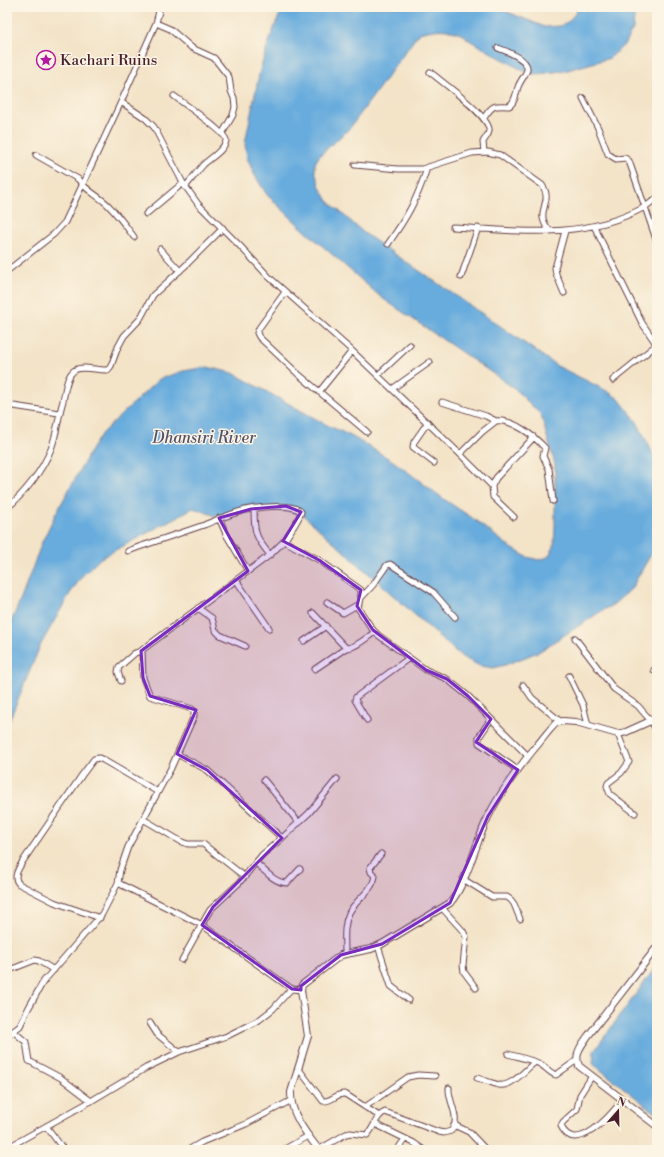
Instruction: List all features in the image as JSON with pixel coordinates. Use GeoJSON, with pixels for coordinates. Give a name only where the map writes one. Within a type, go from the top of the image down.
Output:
{"type":"FeatureCollection","features":[{"type":"Feature","properties":{"kind":"street"},"geometry":{"type":"LineString","coordinates":[[7,271],[62,227],[121,102],[156,23],[160,7]]}},
{"type":"Feature","properties":{"kind":"street"},"geometry":{"type":"LineString","coordinates":[[156,23],[170,29],[192,48],[214,58],[229,77],[235,107],[233,115],[222,134]]}},
{"type":"Feature","properties":{"kind":"street"},"geometry":{"type":"LineString","coordinates":[[484,118],[495,106],[509,106],[513,104],[518,87],[527,69],[526,64],[520,58],[498,48]]}},
{"type":"Feature","properties":{"kind":"street"},"geometry":{"type":"LineString","coordinates":[[430,72],[484,118],[489,129],[483,142],[484,152]]}},
{"type":"Feature","properties":{"kind":"street"},"geometry":{"type":"LineString","coordinates":[[146,214],[184,185],[222,148],[226,140],[222,134],[174,96]]}},
{"type":"Feature","properties":{"kind":"street"},"geometry":{"type":"LineString","coordinates":[[583,98],[598,128],[608,154],[612,158],[628,159],[657,242]]}},
{"type":"Feature","properties":{"kind":"street"},"geometry":{"type":"LineString","coordinates":[[121,102],[145,118],[154,127],[184,185],[198,204],[285,292],[352,351],[428,422],[492,486],[494,497],[514,517]]}},
{"type":"Feature","properties":{"kind":"street"},"geometry":{"type":"LineString","coordinates":[[355,165],[398,169],[422,169],[472,153],[484,152],[500,155],[542,185],[545,189],[547,197],[542,221],[550,231]]}},
{"type":"Feature","properties":{"kind":"street"},"geometry":{"type":"LineString","coordinates":[[36,155],[73,175],[81,184],[93,192],[108,206],[134,237]]}},
{"type":"Feature","properties":{"kind":"street"},"geometry":{"type":"LineString","coordinates":[[388,244],[412,208],[422,186],[427,168]]}},
{"type":"Feature","properties":{"kind":"street"},"geometry":{"type":"LineString","coordinates":[[453,227],[537,232],[594,226],[620,219],[646,207],[657,198]]}},
{"type":"Feature","properties":{"kind":"street"},"geometry":{"type":"LineString","coordinates":[[594,226],[642,323],[656,345],[614,380]]}},
{"type":"Feature","properties":{"kind":"street"},"geometry":{"type":"LineString","coordinates":[[7,508],[18,499],[48,457],[52,448],[59,413],[72,372],[81,368],[108,370],[124,336],[140,319],[153,295],[180,271],[223,228]]}},
{"type":"Feature","properties":{"kind":"street"},"geometry":{"type":"LineString","coordinates":[[461,277],[478,228]]}},
{"type":"Feature","properties":{"kind":"street"},"geometry":{"type":"LineString","coordinates":[[564,293],[555,268],[565,230]]}},
{"type":"Feature","properties":{"kind":"street"},"geometry":{"type":"LineString","coordinates":[[160,249],[180,271]]}},
{"type":"Feature","properties":{"kind":"street"},"geometry":{"type":"LineString","coordinates":[[285,292],[257,333],[297,374],[367,432]]}},
{"type":"Feature","properties":{"kind":"street"},"geometry":{"type":"LineString","coordinates":[[378,376],[410,345]]}},
{"type":"Feature","properties":{"kind":"street"},"geometry":{"type":"LineString","coordinates":[[319,392],[352,351]]}},
{"type":"Feature","properties":{"kind":"street"},"geometry":{"type":"LineString","coordinates":[[392,389],[430,362]]}},
{"type":"Feature","properties":{"kind":"street"},"geometry":{"type":"LineString","coordinates":[[442,402],[486,416],[496,421],[506,422],[522,429],[534,437],[545,450],[543,456],[549,469],[553,501]]}},
{"type":"Feature","properties":{"kind":"street"},"geometry":{"type":"LineString","coordinates":[[7,404],[59,413]]}},
{"type":"Feature","properties":{"kind":"street"},"geometry":{"type":"LineString","coordinates":[[460,454],[482,432],[496,421]]}},
{"type":"Feature","properties":{"kind":"street"},"geometry":{"type":"LineString","coordinates":[[428,422],[414,442],[413,448],[434,463]]}},
{"type":"Feature","properties":{"kind":"street"},"geometry":{"type":"LineString","coordinates":[[492,486],[496,478],[534,437]]}},
{"type":"Feature","properties":{"kind":"street"},"geometry":{"type":"LineString","coordinates":[[121,681],[118,672],[119,667],[135,653],[142,651],[154,640],[270,555],[285,540],[299,517],[300,511],[298,509],[286,506],[254,508],[228,514],[128,551]]}},
{"type":"Feature","properties":{"kind":"street"},"geometry":{"type":"LineString","coordinates":[[254,508],[254,525],[256,533],[260,542],[270,555]]}},
{"type":"Feature","properties":{"kind":"street"},"geometry":{"type":"LineString","coordinates":[[219,518],[227,536],[248,571]]}},
{"type":"Feature","properties":{"kind":"street"},"geometry":{"type":"LineString","coordinates":[[285,540],[288,544],[319,560],[361,590],[358,605],[360,612],[375,632],[430,673],[443,677],[452,683],[468,696],[528,756]]}},
{"type":"Feature","properties":{"kind":"street"},"geometry":{"type":"LineString","coordinates":[[360,598],[369,590],[390,564],[433,592],[455,617]]}},
{"type":"Feature","properties":{"kind":"street"},"geometry":{"type":"LineString","coordinates":[[236,580],[269,628]]}},
{"type":"Feature","properties":{"kind":"street"},"geometry":{"type":"LineString","coordinates":[[327,602],[343,613],[358,605]]}},
{"type":"Feature","properties":{"kind":"street"},"geometry":{"type":"LineString","coordinates":[[198,608],[214,620],[215,630],[245,646]]}},
{"type":"Feature","properties":{"kind":"street"},"geometry":{"type":"LineString","coordinates":[[313,613],[346,648]]}},
{"type":"Feature","properties":{"kind":"street"},"geometry":{"type":"LineString","coordinates":[[304,640],[326,626]]}},
{"type":"Feature","properties":{"kind":"street"},"geometry":{"type":"LineString","coordinates":[[315,669],[346,648],[354,646],[375,632]]}},
{"type":"Feature","properties":{"kind":"street"},"geometry":{"type":"LineString","coordinates":[[575,638],[614,689],[654,719],[657,730]]}},
{"type":"Feature","properties":{"kind":"street"},"geometry":{"type":"LineString","coordinates":[[7,1036],[20,1026],[39,988],[100,918],[118,884],[120,870],[128,847],[158,792],[194,716],[194,711],[192,709],[150,696],[143,678],[142,651]]}},
{"type":"Feature","properties":{"kind":"street"},"geometry":{"type":"LineString","coordinates":[[367,720],[355,700],[356,697],[409,658]]}},
{"type":"Feature","properties":{"kind":"street"},"geometry":{"type":"LineString","coordinates":[[569,676],[583,705],[588,726]]}},
{"type":"Feature","properties":{"kind":"street"},"geometry":{"type":"LineString","coordinates":[[523,685],[532,698],[561,722]]}},
{"type":"Feature","properties":{"kind":"street"},"geometry":{"type":"LineString","coordinates":[[491,719],[479,737],[479,743],[518,770]]}},
{"type":"Feature","properties":{"kind":"street"},"geometry":{"type":"LineString","coordinates":[[449,1088],[449,1097],[455,1114],[454,1125],[451,1131],[444,1133],[388,1113],[381,1113],[372,1130],[367,1135],[346,1134],[318,1150],[299,1121],[290,1101],[291,1092],[308,1036],[301,990],[302,985],[338,956],[372,949],[378,946],[442,908],[453,898],[463,879],[488,816],[528,756],[556,723],[576,722],[618,734],[626,732],[654,719]]}},
{"type":"Feature","properties":{"kind":"street"},"geometry":{"type":"LineString","coordinates":[[618,734],[629,762],[626,767],[608,783],[607,786],[610,794],[635,813]]}},
{"type":"Feature","properties":{"kind":"street"},"geometry":{"type":"LineString","coordinates":[[177,754],[207,770],[282,838]]}},
{"type":"Feature","properties":{"kind":"street"},"geometry":{"type":"LineString","coordinates":[[100,918],[48,900],[19,884],[16,881],[15,876],[23,861],[94,759],[99,758],[103,760],[158,792]]}},
{"type":"Feature","properties":{"kind":"street"},"geometry":{"type":"LineString","coordinates":[[182,960],[210,910],[227,896],[262,856],[310,813],[337,779]]}},
{"type":"Feature","properties":{"kind":"street"},"geometry":{"type":"LineString","coordinates":[[264,780],[299,823]]}},
{"type":"Feature","properties":{"kind":"street"},"geometry":{"type":"LineString","coordinates":[[143,820],[182,842],[188,844],[203,844],[245,877]]}},
{"type":"Feature","properties":{"kind":"street"},"geometry":{"type":"LineString","coordinates":[[345,954],[345,931],[348,915],[375,879],[375,876],[370,868],[381,854]]}},
{"type":"Feature","properties":{"kind":"street"},"geometry":{"type":"LineString","coordinates":[[256,863],[277,881],[282,883],[287,883],[300,869]]}},
{"type":"Feature","properties":{"kind":"street"},"geometry":{"type":"LineString","coordinates":[[463,879],[492,897],[507,897],[514,904],[520,919]]}},
{"type":"Feature","properties":{"kind":"street"},"geometry":{"type":"LineString","coordinates":[[118,884],[202,925],[292,989],[301,990]]}},
{"type":"Feature","properties":{"kind":"street"},"geometry":{"type":"LineString","coordinates":[[442,908],[466,936],[463,965],[464,972],[476,988]]}},
{"type":"Feature","properties":{"kind":"street"},"geometry":{"type":"LineString","coordinates":[[378,946],[390,986],[410,1000]]}},
{"type":"Feature","properties":{"kind":"street"},"geometry":{"type":"LineString","coordinates":[[657,946],[588,1036],[578,1051],[577,1060],[579,1066],[657,1126]]}},
{"type":"Feature","properties":{"kind":"street"},"geometry":{"type":"LineString","coordinates":[[7,971],[35,960],[54,970]]}},
{"type":"Feature","properties":{"kind":"street"},"geometry":{"type":"LineString","coordinates":[[7,1148],[146,1068],[179,1052],[227,1036],[259,1020],[273,1009],[292,989]]}},
{"type":"Feature","properties":{"kind":"street"},"geometry":{"type":"LineString","coordinates":[[150,1023],[157,1034],[179,1052]]}},
{"type":"Feature","properties":{"kind":"street"},"geometry":{"type":"LineString","coordinates":[[13,1031],[26,1042],[29,1061],[61,1078],[91,1101]]}},
{"type":"Feature","properties":{"kind":"street"},"geometry":{"type":"LineString","coordinates":[[508,1054],[535,1062],[552,1074],[556,1075],[577,1060]]}},
{"type":"Feature","properties":{"kind":"street"},"geometry":{"type":"LineString","coordinates":[[477,1078],[499,1085],[506,1085],[511,1083],[535,1062]]}},
{"type":"Feature","properties":{"kind":"street"},"geometry":{"type":"LineString","coordinates":[[298,1068],[324,1101],[329,1101],[342,1094],[379,1116]]}},
{"type":"Feature","properties":{"kind":"street"},"geometry":{"type":"LineString","coordinates":[[365,1107],[408,1077],[418,1075],[435,1076]]}},
{"type":"Feature","properties":{"kind":"street"},"geometry":{"type":"LineString","coordinates":[[592,1076],[580,1095],[577,1109],[563,1122],[561,1126],[569,1138],[577,1140],[590,1135],[604,1122],[623,1099]]}},
{"type":"Feature","properties":{"kind":"street"},"geometry":{"type":"LineString","coordinates":[[188,1150],[202,1142],[246,1124],[290,1101]]}},
{"type":"Feature","properties":{"kind":"street"},"geometry":{"type":"LineString","coordinates":[[375,1124],[406,1139],[424,1150]]}},
{"type":"Feature","properties":{"kind":"street"},"geometry":{"type":"LineString","coordinates":[[454,1125],[469,1132],[486,1150]]}},
{"type":"Feature","properties":{"kind":"street"},"geometry":{"type":"LineString","coordinates":[[46,1126],[64,1150]]}},
{"type":"Feature","properties":{"kind":"street"},"geometry":{"type":"LineString","coordinates":[[283,1150],[308,1136]]}},
{"type":"Feature","properties":{"kind":"street"},"geometry":{"type":"LineString","coordinates":[[398,1150],[406,1139]]}},
{"type":"Feature","properties":{"kind":"highlighted area"},"geometry":{"type":"Polygon","coordinates":[[[286,506],[301,512],[283,541],[319,560],[361,590],[357,606],[373,630],[426,670],[447,679],[468,696],[491,719],[476,742],[518,770],[488,816],[450,903],[382,944],[341,955],[301,986],[301,990],[292,989],[202,925],[213,907],[282,838],[207,770],[177,754],[196,710],[150,696],[143,678],[141,651],[248,571],[219,518],[251,509],[286,506]]]}},
{"type":"Feature","properties":{"kind":"water","name":"Dhansiri River"},"geometry":{"type":"Polygon","coordinates":[[[285,7],[495,7],[545,27],[560,26],[569,21],[577,11],[576,7],[635,7],[633,29],[624,45],[610,58],[568,70],[539,74],[529,74],[459,33],[448,30],[432,30],[419,33],[350,128],[320,155],[315,163],[315,171],[320,187],[328,201],[364,233],[557,366],[607,391],[619,399],[637,422],[657,462],[657,544],[631,589],[614,604],[540,651],[505,665],[493,668],[480,666],[462,657],[303,515],[289,511],[264,510],[228,514],[219,517],[193,508],[101,558],[83,575],[69,595],[40,646],[7,726],[7,631],[21,599],[42,542],[56,513],[102,433],[159,379],[183,371],[207,367],[233,373],[327,425],[351,436],[393,461],[510,547],[527,557],[539,560],[548,557],[554,547],[555,465],[541,415],[514,388],[382,298],[303,229],[267,195],[254,174],[247,158],[245,144],[247,133],[260,70],[270,38],[279,16],[285,7]]]}},
{"type":"Feature","properties":{"kind":"water"},"geometry":{"type":"Polygon","coordinates":[[[657,965],[657,1114],[593,1064],[594,1051],[657,965]]]}},
{"type":"Feature","properties":{"kind":"place","name":"Kachari Ruins"},"geometry":{"type":"Point","coordinates":[46,60]}}]}
